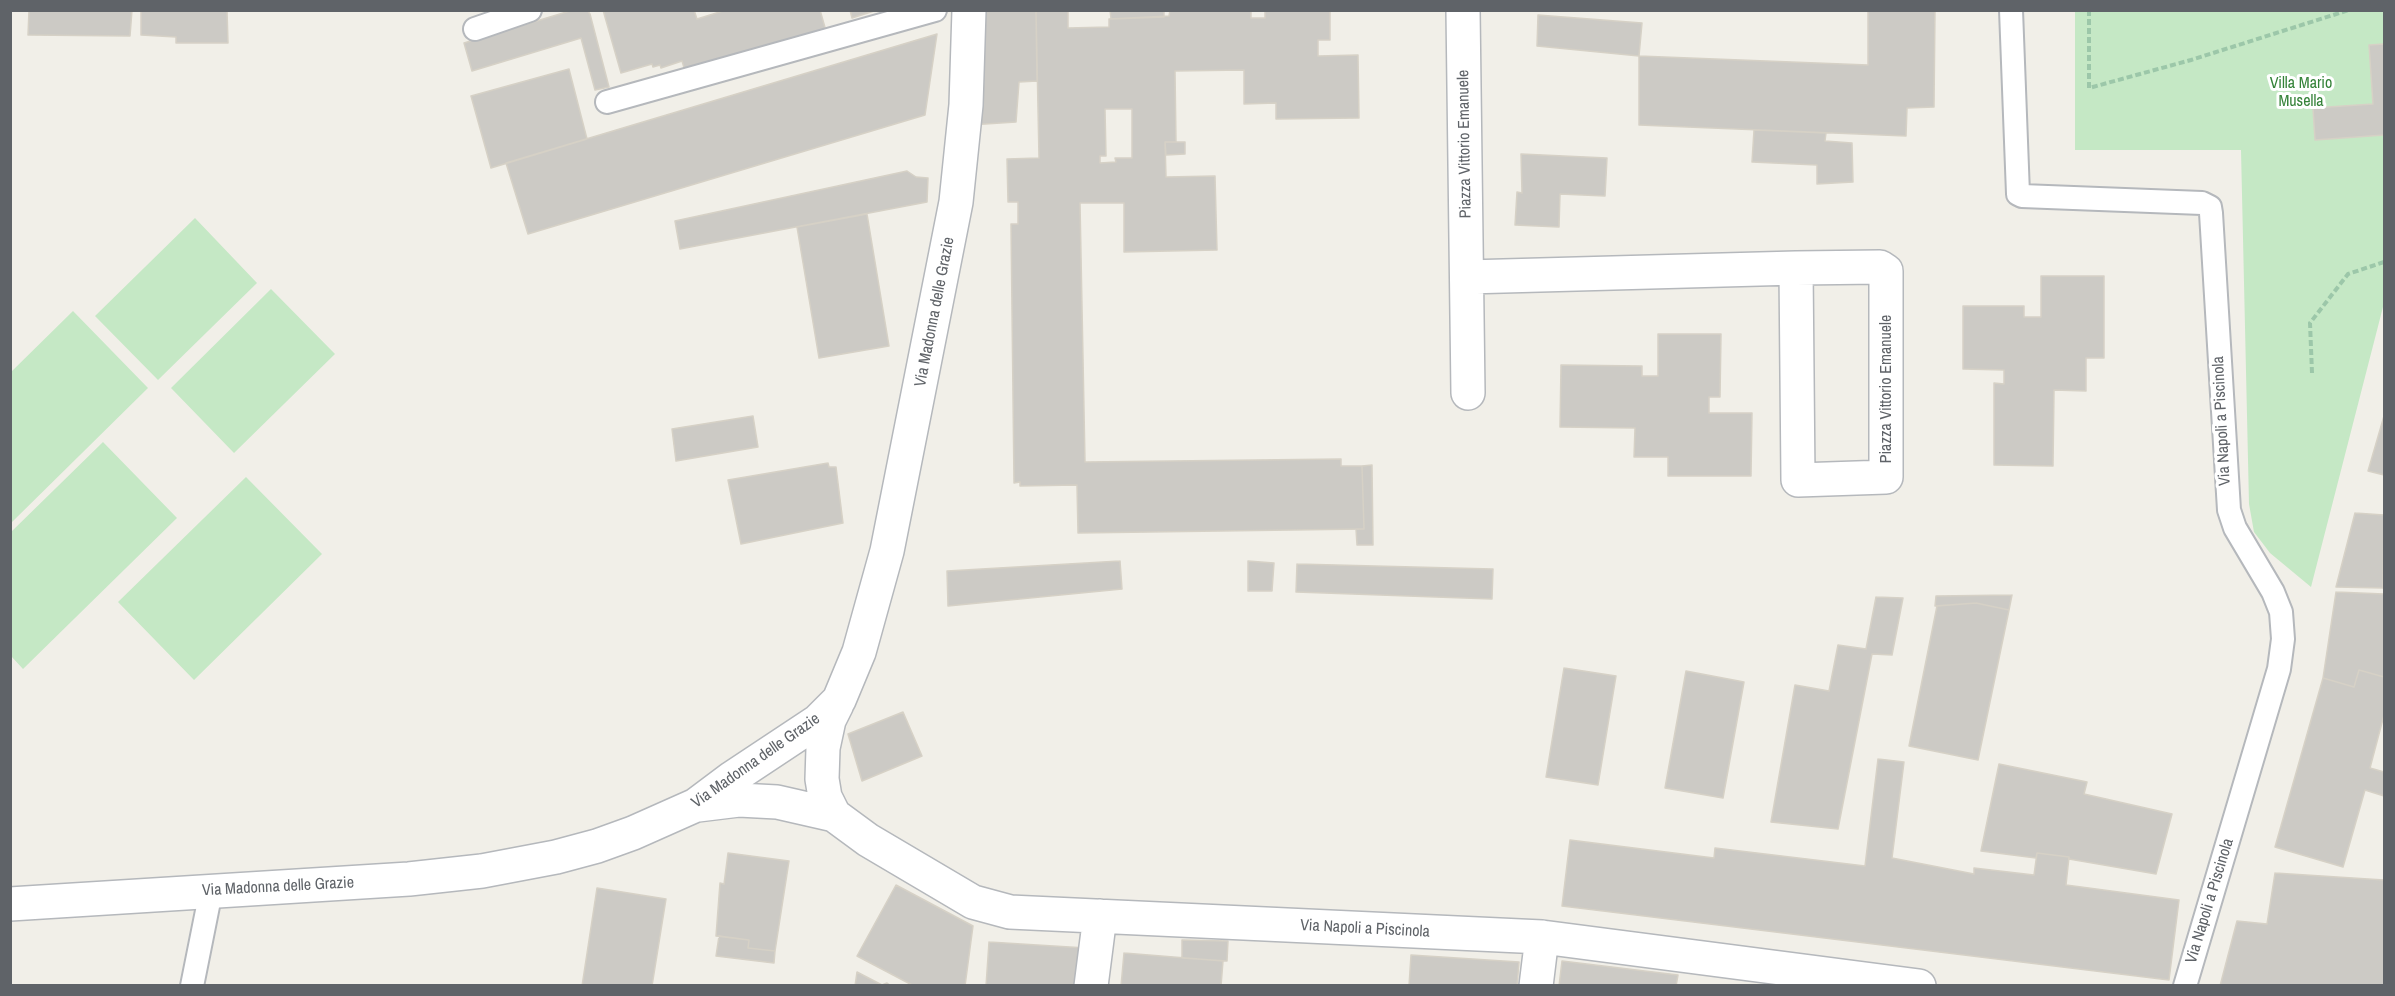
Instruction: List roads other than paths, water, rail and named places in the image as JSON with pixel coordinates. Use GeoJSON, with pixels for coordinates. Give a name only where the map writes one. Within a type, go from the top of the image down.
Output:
{"type":"FeatureCollection","features":[{"type":"Feature","properties":{"kind":"street","name":"Via Madonna delle Grazie"},"geometry":{"type":"LineString","coordinates":[[10,904],[409,879],[482,871],[597,846],[696,805],[732,778],[818,721],[838,700],[859,652],[887,551],[956,202],[966,105],[969,10]]}},
{"type":"Feature","properties":{"kind":"street","name":"Piazza Vittorio Emanuele"},"geometry":{"type":"LineString","coordinates":[[1463,10],[1468,393]]}},
{"type":"Feature","properties":{"kind":"street","name":"Piazza Vittorio Emanuele"},"geometry":{"type":"LineString","coordinates":[[1467,277],[1796,268],[1880,267],[1886,271],[1886,477],[1798,480],[1796,268]]}},
{"type":"Feature","properties":{"kind":"street"},"geometry":{"type":"LineString","coordinates":[[834,815],[825,796],[822,779],[823,748],[829,720],[838,700]]}},
{"type":"Feature","properties":{"kind":"street","name":"Via Napoli a Piscinola"},"geometry":{"type":"LineString","coordinates":[[696,805],[739,800],[777,802],[834,815],[868,840],[973,902],[1010,912],[1542,937],[1843,981],[1919,986]]}},
{"type":"Feature","properties":{"kind":"street"},"geometry":{"type":"LineString","coordinates":[[1091,986],[1100,916]]}},
{"type":"Feature","properties":{"kind":"street"},"geometry":{"type":"LineString","coordinates":[[1536,986],[1542,937]]}},
{"type":"Feature","properties":{"kind":"lane"},"geometry":{"type":"LineString","coordinates":[[475,29],[530,10]]}},
{"type":"Feature","properties":{"kind":"lane"},"geometry":{"type":"LineString","coordinates":[[607,102],[934,10]]}},
{"type":"Feature","properties":{"kind":"lane","name":"Via Napoli a Piscinola"},"geometry":{"type":"LineString","coordinates":[[2011,10],[2018,194],[2022,196],[2202,203],[2210,207],[2229,510],[2235,528],[2273,592],[2281,612],[2283,639],[2279,669],[2185,986]]}},
{"type":"Feature","properties":{"kind":"lane"},"geometry":{"type":"LineString","coordinates":[[192,986],[211,891]]}},
{"type":"Feature","properties":{"kind":"park label","name":"Villa Mario Musella"},"geometry":{"type":"Point","coordinates":[2301,93]}}]}
